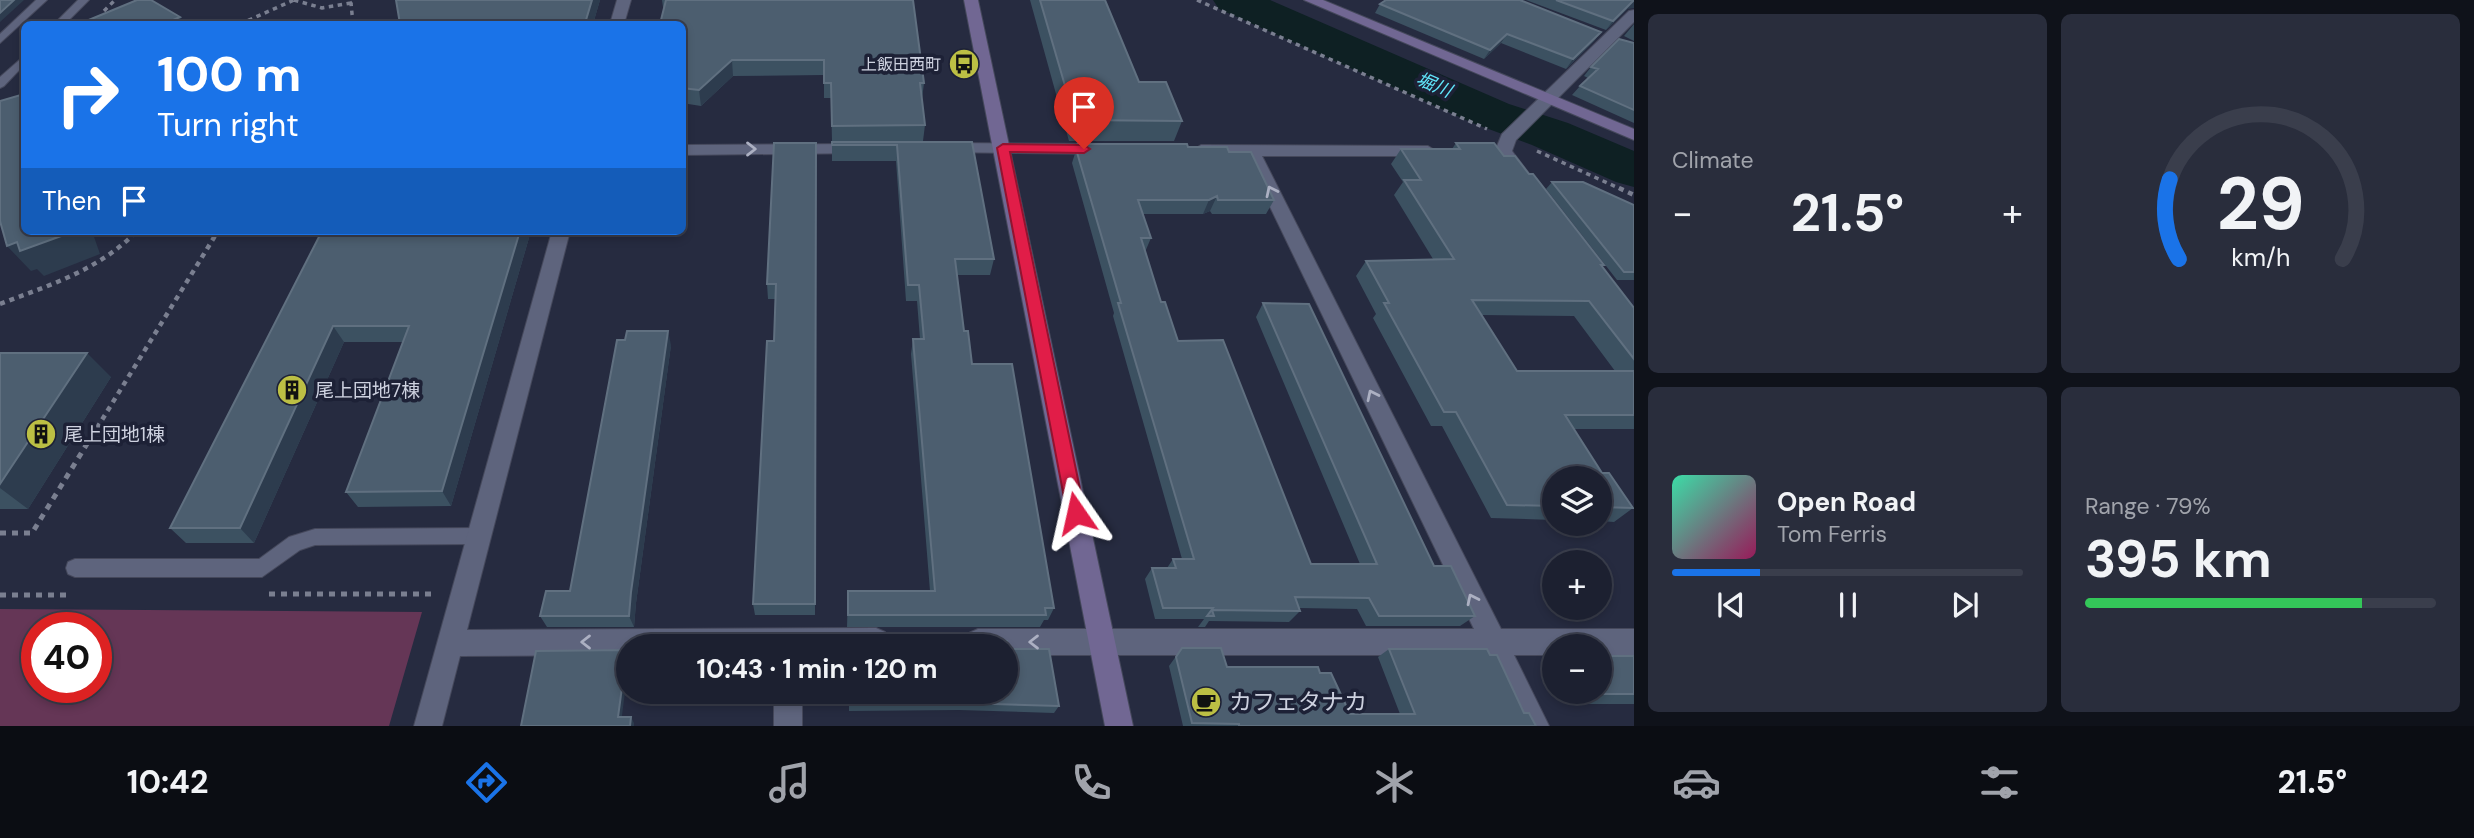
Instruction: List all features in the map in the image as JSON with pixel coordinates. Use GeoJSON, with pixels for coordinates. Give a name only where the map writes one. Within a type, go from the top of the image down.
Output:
{"type":"FeatureCollection","features":[{"type":"Feature","properties":{"kind":"street"},"geometry":{"type":"LineString","coordinates":[[618,21],[624,0]]}},
{"type":"Feature","properties":{"kind":"street"},"geometry":{"type":"LineString","coordinates":[[971,0],[1119,726]]}},
{"type":"Feature","properties":{"kind":"street"},"geometry":{"type":"LineString","coordinates":[[1311,0],[1543,103],[1634,135]]}},
{"type":"Feature","properties":{"kind":"street"},"geometry":{"type":"LineString","coordinates":[[1536,193],[1504,143],[1634,14]]}},
{"type":"Feature","properties":{"kind":"street"},"geometry":{"type":"LineString","coordinates":[[933,148],[1126,149]]}},
{"type":"Feature","properties":{"kind":"street"},"geometry":{"type":"LineString","coordinates":[[686,150],[877,149]]}},
{"type":"Feature","properties":{"kind":"street"},"geometry":{"type":"LineString","coordinates":[[1181,150],[1447,151]]}},
{"type":"Feature","properties":{"kind":"street"},"geometry":{"type":"LineString","coordinates":[[1251,150],[1535,726]]}},
{"type":"Feature","properties":{"kind":"street"},"geometry":{"type":"LineString","coordinates":[[428,726],[560,235]]}},
{"type":"Feature","properties":{"kind":"street"},"geometry":{"type":"LineString","coordinates":[[1018,642],[1634,642]]}},
{"type":"Feature","properties":{"kind":"street"},"geometry":{"type":"LineString","coordinates":[[450,643],[616,643]]}},
{"type":"Feature","properties":{"kind":"street"},"geometry":{"type":"LineString","coordinates":[[788,704],[788,726]]}},
{"type":"Feature","properties":{"kind":"lane"},"geometry":{"type":"LineString","coordinates":[[0,40],[42,0]]}},
{"type":"Feature","properties":{"kind":"lane"},"geometry":{"type":"LineString","coordinates":[[63,21],[84,0]]}},
{"type":"Feature","properties":{"kind":"lane"},"geometry":{"type":"LineString","coordinates":[[0,84],[21,62]]}},
{"type":"Feature","properties":{"kind":"lane"},"geometry":{"type":"LineString","coordinates":[[75,568],[262,568],[295,543],[315,537],[480,536]]}},
{"type":"Feature","properties":{"kind":"path"},"geometry":{"type":"LineString","coordinates":[[247,21],[294,0],[316,8],[356,0]]}},
{"type":"Feature","properties":{"kind":"path"},"geometry":{"type":"LineString","coordinates":[[1197,0],[1504,143],[1634,195]]}},
{"type":"Feature","properties":{"kind":"path"},"geometry":{"type":"LineString","coordinates":[[351,3],[353,21]]}},
{"type":"Feature","properties":{"kind":"path"},"geometry":{"type":"LineString","coordinates":[[0,304],[93,267],[128,243],[134,235]]}},
{"type":"Feature","properties":{"kind":"path"},"geometry":{"type":"LineString","coordinates":[[0,533],[32,533],[216,235]]}},
{"type":"Feature","properties":{"kind":"shaded area"},"geometry":{"type":"Polygon","coordinates":[[[0,609],[422,612],[389,726],[0,726],[0,609]]]}},
{"type":"Feature","properties":{"kind":"building"},"geometry":{"type":"Polygon","coordinates":[[[0,0],[14,0],[0,13],[0,0]]]}},
{"type":"Feature","properties":{"kind":"building"},"geometry":{"type":"Polygon","coordinates":[[[137,0],[151,0],[180,17],[171,21],[86,21],[137,0]]]}},
{"type":"Feature","properties":{"kind":"building"},"geometry":{"type":"Polygon","coordinates":[[[396,0],[592,0],[586,20],[400,21],[396,0]]]}},
{"type":"Feature","properties":{"kind":"building"},"geometry":{"type":"Polygon","coordinates":[[[666,0],[913,0],[924,83],[920,83],[925,125],[832,126],[831,83],[824,83],[824,60],[732,60],[699,90],[686,88],[686,21],[661,21],[666,0]]]}},
{"type":"Feature","properties":{"kind":"building"},"geometry":{"type":"Polygon","coordinates":[[[1040,0],[1105,0],[1139,82],[1166,82],[1182,121],[1075,120],[1040,0]]]}},
{"type":"Feature","properties":{"kind":"building"},"geometry":{"type":"Polygon","coordinates":[[[1386,0],[1520,0],[1601,32],[1573,59],[1507,34],[1490,50],[1380,4],[1386,0]]]}},
{"type":"Feature","properties":{"kind":"building"},"geometry":{"type":"Polygon","coordinates":[[[1556,0],[1634,0],[1613,21],[1556,0]]]}},
{"type":"Feature","properties":{"kind":"building"},"geometry":{"type":"Polygon","coordinates":[[[1619,39],[1634,43],[1634,110],[1580,86],[1598,69],[1591,67],[1619,39]]]}},
{"type":"Feature","properties":{"kind":"building"},"geometry":{"type":"Polygon","coordinates":[[[21,95],[21,235],[64,235],[20,251],[17,242],[7,246],[0,221],[0,101],[21,95]]]}},
{"type":"Feature","properties":{"kind":"building"},"geometry":{"type":"Polygon","coordinates":[[[832,142],[972,142],[994,259],[955,259],[964,331],[968,331],[972,364],[1012,364],[1054,608],[1045,608],[1046,615],[848,615],[848,591],[935,591],[913,339],[924,339],[919,285],[908,285],[897,145],[832,145],[832,142]]]}},
{"type":"Feature","properties":{"kind":"building"},"geometry":{"type":"Polygon","coordinates":[[[774,143],[816,143],[815,604],[753,604],[767,341],[774,341],[776,284],[767,284],[774,143]]]}},
{"type":"Feature","properties":{"kind":"building"},"geometry":{"type":"Polygon","coordinates":[[[1456,143],[1494,143],[1504,156],[1515,156],[1529,174],[1533,174],[1634,308],[1634,359],[1589,301],[1472,300],[1517,371],[1634,371],[1634,415],[1565,415],[1598,466],[1542,466],[1542,506],[1507,505],[1456,412],[1444,412],[1384,303],[1389,303],[1366,261],[1454,259],[1404,180],[1421,180],[1401,149],[1460,149],[1456,143]]]}},
{"type":"Feature","properties":{"kind":"building"},"geometry":{"type":"Polygon","coordinates":[[[1078,144],[1187,144],[1188,147],[1227,147],[1229,152],[1251,152],[1274,200],[1218,200],[1217,196],[1209,200],[1138,200],[1151,238],[1141,238],[1161,302],[1165,302],[1178,341],[1223,340],[1311,564],[1377,564],[1263,303],[1309,304],[1434,566],[1451,566],[1475,616],[1379,616],[1369,598],[1295,597],[1300,611],[1212,610],[1214,616],[1207,616],[1213,608],[1163,608],[1152,568],[1176,568],[1173,559],[1194,559],[1118,303],[1121,303],[1076,149],[1080,149],[1078,144]]]}},
{"type":"Feature","properties":{"kind":"building"},"geometry":{"type":"Polygon","coordinates":[[[1552,182],[1583,182],[1634,205],[1634,272],[1624,272],[1552,182]]]}},
{"type":"Feature","properties":{"kind":"building"},"geometry":{"type":"Polygon","coordinates":[[[320,235],[519,235],[442,491],[346,492],[409,326],[333,326],[240,528],[170,528],[320,235]]]}},
{"type":"Feature","properties":{"kind":"building"},"geometry":{"type":"Polygon","coordinates":[[[627,331],[668,331],[629,616],[540,616],[546,591],[570,591],[617,340],[625,340],[627,331]]]}},
{"type":"Feature","properties":{"kind":"building"},"geometry":{"type":"Polygon","coordinates":[[[0,353],[87,353],[0,484],[0,353]]]}},
{"type":"Feature","properties":{"kind":"building"},"geometry":{"type":"Polygon","coordinates":[[[1612,477],[1633,508],[1612,507],[1612,477]]]}},
{"type":"Feature","properties":{"kind":"building"},"geometry":{"type":"Polygon","coordinates":[[[1182,648],[1221,648],[1227,667],[1318,667],[1320,673],[1331,673],[1350,714],[1415,714],[1389,649],[1487,649],[1490,655],[1497,655],[1524,713],[1529,713],[1536,726],[1239,726],[1192,723],[1176,657],[1182,648]]]}},
{"type":"Feature","properties":{"kind":"building"},"geometry":{"type":"Polygon","coordinates":[[[1018,649],[1049,649],[1059,706],[994,704],[1018,704],[1018,649]]]}},
{"type":"Feature","properties":{"kind":"building"},"geometry":{"type":"Polygon","coordinates":[[[616,650],[616,704],[620,704],[618,717],[631,717],[630,726],[521,726],[536,651],[616,650]]]}},
{"type":"Feature","properties":{"kind":"building"},"geometry":{"type":"Polygon","coordinates":[[[1612,656],[1634,656],[1634,694],[1612,694],[1612,656]]]}},
{"type":"Feature","properties":{"kind":"waterway","name":"堀川"},"geometry":{"type":"LineString","coordinates":[[1234,0],[1492,114],[1550,134],[1634,170]]}},
{"type":"Feature","properties":{"kind":"place","name":"上飯田西町"},"geometry":{"type":"Point","coordinates":[964,64]}},
{"type":"Feature","properties":{"kind":"place","name":"尾上団地7棟"},"geometry":{"type":"Point","coordinates":[292,390]}},
{"type":"Feature","properties":{"kind":"place","name":"尾上団地1棟"},"geometry":{"type":"Point","coordinates":[41,434]}},
{"type":"Feature","properties":{"kind":"place","name":"カフェタナカ"},"geometry":{"type":"Point","coordinates":[1206,702]}},
{"type":"Feature","properties":{"kind":"route"},"geometry":{"type":"LineString","coordinates":[[1076,513],[1003,148],[1084,149]]}}]}
